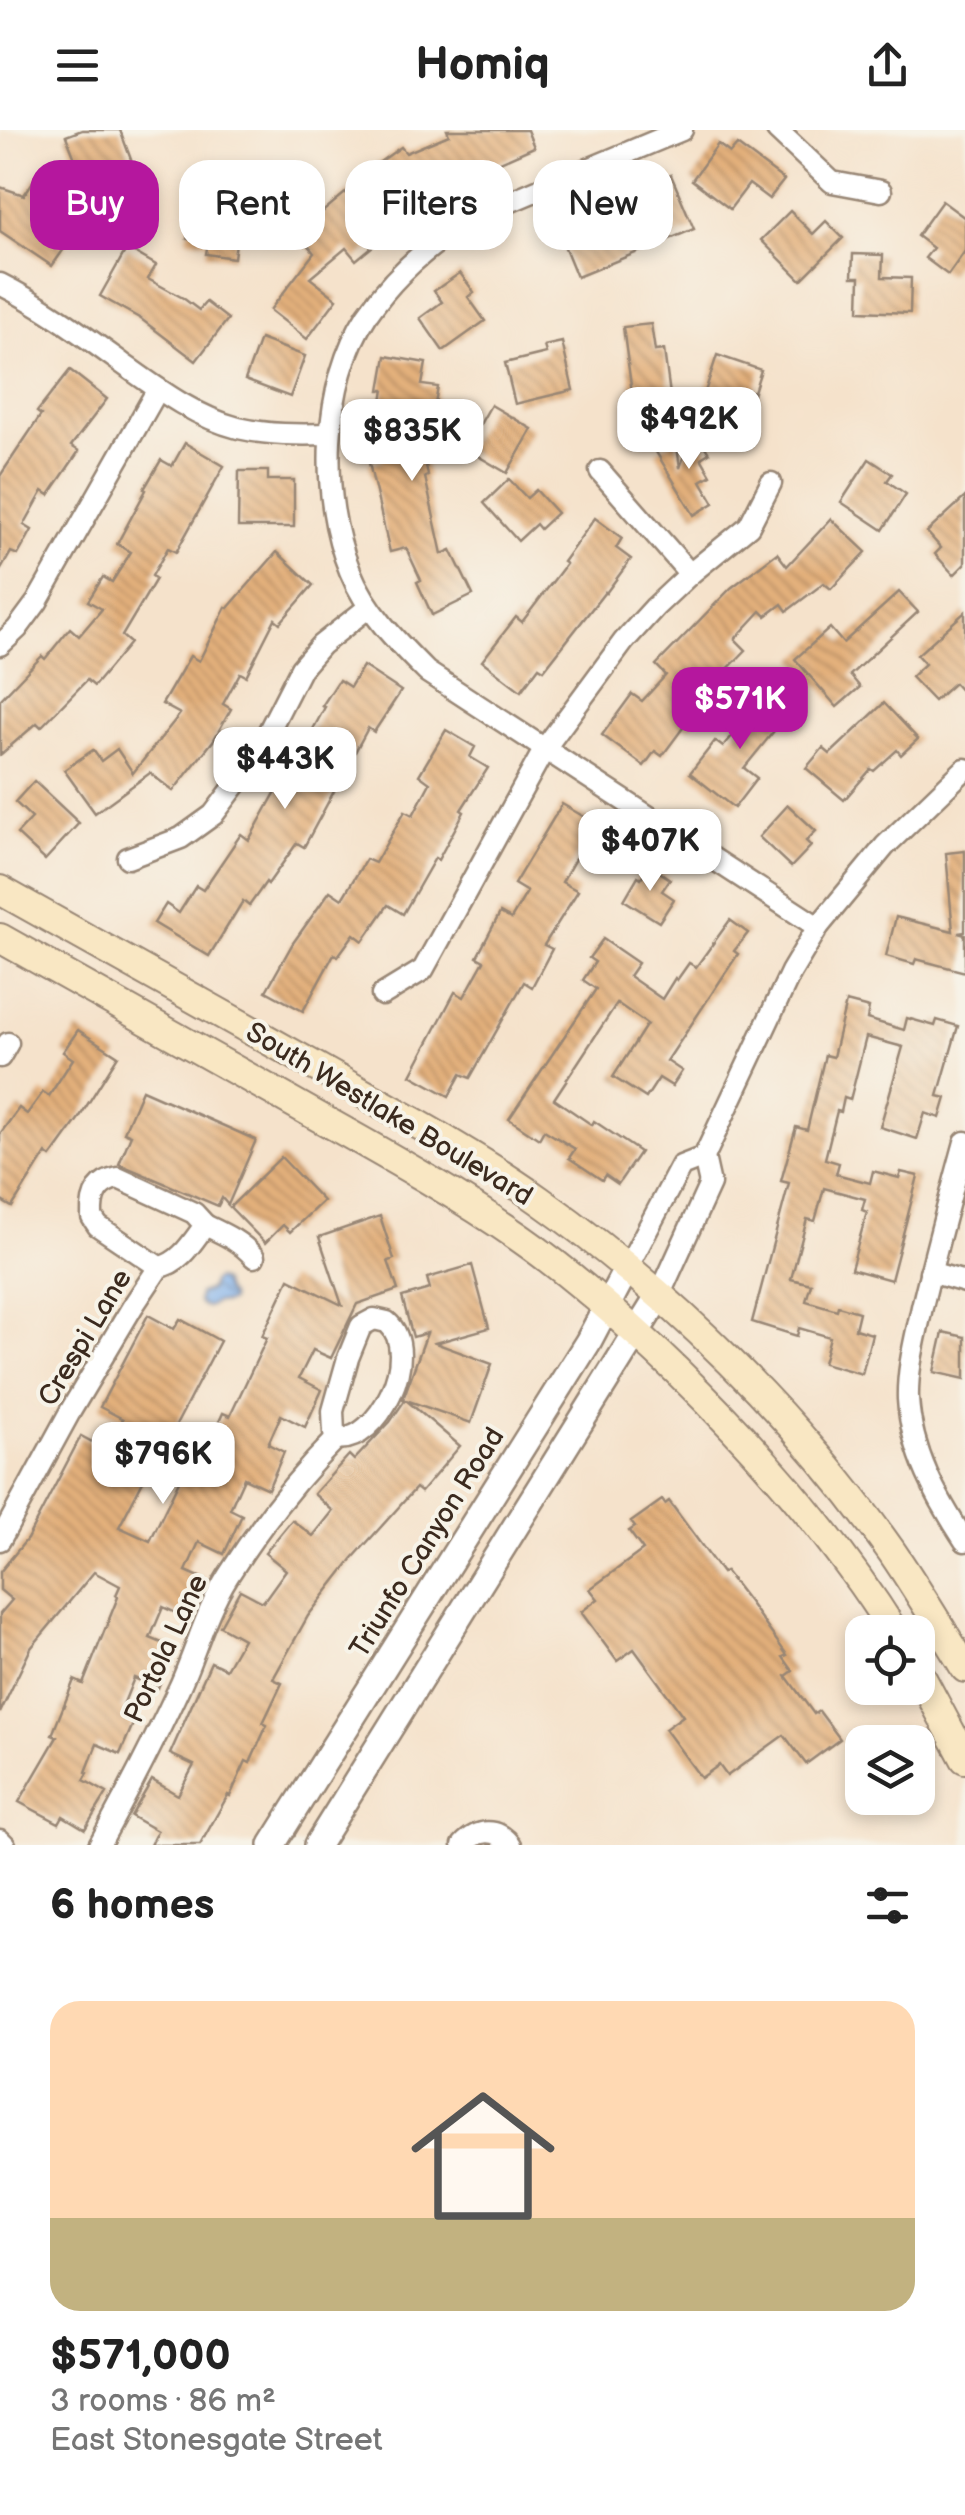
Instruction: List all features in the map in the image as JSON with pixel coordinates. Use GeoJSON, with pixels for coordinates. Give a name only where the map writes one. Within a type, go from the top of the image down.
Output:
{"type":"FeatureCollection","features":[{"type":"Feature","properties":{"kind":"main road","name":"South Westlake Boulevard"},"geometry":{"type":"LineString","coordinates":[[0,890],[482,1162],[627,1268],[733,1366],[819,1460],[891,1550],[965,1668]]}},
{"type":"Feature","properties":{"kind":"main road","name":"South Westlake Boulevard"},"geometry":{"type":"LineString","coordinates":[[0,938],[422,1175],[521,1239],[607,1306],[724,1417],[858,1578],[883,1615]]}},
{"type":"Feature","properties":{"kind":"main road"},"geometry":{"type":"LineString","coordinates":[[935,1703],[965,1760]]}},
{"type":"Feature","properties":{"kind":"street"},"geometry":{"type":"LineString","coordinates":[[682,130],[494,208],[448,234],[402,274],[366,316],[345,362],[330,434],[330,504],[350,571],[370,607],[392,638],[428,672],[818,927]]}},
{"type":"Feature","properties":{"kind":"street"},"geometry":{"type":"LineString","coordinates":[[777,130],[832,182],[881,191]]}},
{"type":"Feature","properties":{"kind":"street"},"geometry":{"type":"LineString","coordinates":[[0,284],[37,303],[158,389],[204,416],[237,428],[274,434],[330,434]]}},
{"type":"Feature","properties":{"kind":"street"},"geometry":{"type":"LineString","coordinates":[[0,645],[37,602],[158,389]]}},
{"type":"Feature","properties":{"kind":"street"},"geometry":{"type":"LineString","coordinates":[[600,471],[690,574]]}},
{"type":"Feature","properties":{"kind":"street"},"geometry":{"type":"LineString","coordinates":[[382,995],[422,970],[545,748],[624,641],[690,574],[749,526],[772,483]]}},
{"type":"Feature","properties":{"kind":"street"},"geometry":{"type":"LineString","coordinates":[[128,858],[180,838],[213,815],[253,762],[301,668],[321,645],[370,607]]}},
{"type":"Feature","properties":{"kind":"street"},"geometry":{"type":"LineString","coordinates":[[317,1845],[659,1296],[710,1184],[704,1158],[792,972],[818,927],[884,846],[964,771]]}},
{"type":"Feature","properties":{"kind":"street"},"geometry":{"type":"LineString","coordinates":[[965,1142],[930,1272],[909,1372],[908,1400],[925,1472],[965,1541]]}},
{"type":"Feature","properties":{"kind":"street"},"geometry":{"type":"LineString","coordinates":[[627,1268],[681,1166],[704,1158]]}},
{"type":"Feature","properties":{"kind":"street","name":"Crespi Lane"},"geometry":{"type":"LineString","coordinates":[[118,1178],[194,1213],[205,1225],[170,1266],[159,1268],[98,1226],[92,1216],[94,1194],[101,1184],[118,1178]]}},
{"type":"Feature","properties":{"kind":"street"},"geometry":{"type":"LineString","coordinates":[[205,1225],[230,1236],[254,1257]]}},
{"type":"Feature","properties":{"kind":"street","name":"Crespi Lane"},"geometry":{"type":"LineString","coordinates":[[0,1540],[70,1410],[159,1268]]}},
{"type":"Feature","properties":{"kind":"street","name":"Triunfo Canyon Road"},"geometry":{"type":"LineString","coordinates":[[272,1845],[588,1342],[627,1268]]}},
{"type":"Feature","properties":{"kind":"street"},"geometry":{"type":"LineString","coordinates":[[930,1272],[965,1282]]}},
{"type":"Feature","properties":{"kind":"street","name":"Portola Lane"},"geometry":{"type":"LineString","coordinates":[[384,1320],[396,1330],[401,1343],[398,1378],[382,1408],[366,1426],[354,1437],[337,1438],[333,1410],[354,1338],[368,1321],[384,1320]]}},
{"type":"Feature","properties":{"kind":"street","name":"Portola Lane"},"geometry":{"type":"LineString","coordinates":[[99,1845],[172,1702],[227,1578],[270,1516],[337,1438]]}},
{"type":"Feature","properties":{"kind":"street"},"geometry":{"type":"LineString","coordinates":[[463,1845],[483,1832],[494,1832],[511,1845]]}},
{"type":"Feature","properties":{"kind":"water"},"geometry":{"type":"Polygon","coordinates":[[[217,1279],[230,1301],[202,1306],[199,1294],[210,1290],[217,1279]]]}},
{"type":"Feature","properties":{"kind":"building"},"geometry":{"type":"Polygon","coordinates":[[[82,130],[120,130],[131,160],[75,160],[66,136],[82,130]]]}},
{"type":"Feature","properties":{"kind":"building"},"geometry":{"type":"Polygon","coordinates":[[[447,130],[527,130],[534,147],[505,160],[383,160],[401,147],[406,153],[449,135],[447,130]]]}},
{"type":"Feature","properties":{"kind":"building"},"geometry":{"type":"Polygon","coordinates":[[[718,144],[730,153],[737,145],[784,180],[769,199],[749,184],[730,209],[692,180],[718,144]]]}},
{"type":"Feature","properties":{"kind":"building"},"geometry":{"type":"Polygon","coordinates":[[[673,180],[694,229],[673,238],[673,180]]]}},
{"type":"Feature","properties":{"kind":"building"},"geometry":{"type":"Polygon","coordinates":[[[30,186],[30,250],[63,250],[52,266],[0,231],[0,187],[24,195],[30,186]]]}},
{"type":"Feature","properties":{"kind":"building"},"geometry":{"type":"Polygon","coordinates":[[[345,193],[345,249],[310,278],[337,299],[307,339],[270,310],[314,253],[312,250],[325,250],[325,210],[345,193]]]}},
{"type":"Feature","properties":{"kind":"building"},"geometry":{"type":"Polygon","coordinates":[[[942,201],[965,218],[965,251],[948,275],[925,258],[933,248],[917,236],[942,201]]]}},
{"type":"Feature","properties":{"kind":"building"},"geometry":{"type":"Polygon","coordinates":[[[790,211],[813,234],[826,221],[843,238],[801,280],[761,240],[790,211]]]}},
{"type":"Feature","properties":{"kind":"building"},"geometry":{"type":"Polygon","coordinates":[[[126,250],[130,250],[156,265],[148,279],[199,310],[206,302],[228,319],[196,361],[141,319],[100,296],[126,250]]]}},
{"type":"Feature","properties":{"kind":"building"},"geometry":{"type":"Polygon","coordinates":[[[207,250],[235,250],[234,258],[206,254],[207,250]]]}},
{"type":"Feature","properties":{"kind":"building"},"geometry":{"type":"Polygon","coordinates":[[[348,250],[368,250],[356,260],[348,250]]]}},
{"type":"Feature","properties":{"kind":"building"},"geometry":{"type":"Polygon","coordinates":[[[566,250],[643,250],[577,277],[566,250]]]}},
{"type":"Feature","properties":{"kind":"building"},"geometry":{"type":"Polygon","coordinates":[[[853,254],[883,255],[882,277],[911,278],[910,313],[859,311],[860,277],[852,277],[853,254]]]}},
{"type":"Feature","properties":{"kind":"building"},"geometry":{"type":"Polygon","coordinates":[[[460,273],[474,292],[468,297],[485,321],[443,351],[420,318],[442,302],[434,291],[460,273]]]}},
{"type":"Feature","properties":{"kind":"building"},"geometry":{"type":"Polygon","coordinates":[[[651,324],[655,351],[664,350],[671,402],[634,407],[623,327],[651,324]]]}},
{"type":"Feature","properties":{"kind":"building"},"geometry":{"type":"Polygon","coordinates":[[[260,339],[305,356],[290,397],[245,380],[260,339]]]}},
{"type":"Feature","properties":{"kind":"building"},"geometry":{"type":"Polygon","coordinates":[[[562,342],[573,390],[515,404],[505,363],[546,353],[544,346],[562,342]]]}},
{"type":"Feature","properties":{"kind":"building"},"geometry":{"type":"Polygon","coordinates":[[[717,355],[761,370],[746,417],[723,410],[754,391],[703,398],[717,355]]]}},
{"type":"Feature","properties":{"kind":"building"},"geometry":{"type":"Polygon","coordinates":[[[386,356],[426,363],[422,385],[438,387],[432,421],[417,419],[428,476],[425,477],[442,554],[451,550],[473,595],[432,615],[406,548],[390,552],[369,463],[382,461],[376,432],[386,356]]]}},
{"type":"Feature","properties":{"kind":"building"},"geometry":{"type":"Polygon","coordinates":[[[70,370],[107,399],[71,446],[79,451],[49,495],[43,491],[24,525],[32,530],[18,555],[11,552],[0,571],[0,476],[41,415],[37,412],[70,370]]]}},
{"type":"Feature","properties":{"kind":"building"},"geometry":{"type":"Polygon","coordinates":[[[491,405],[532,429],[507,473],[466,449],[491,405]]]}},
{"type":"Feature","properties":{"kind":"building"},"geometry":{"type":"Polygon","coordinates":[[[693,428],[709,453],[701,458],[711,475],[701,481],[714,503],[694,515],[656,452],[676,439],[680,468],[693,428]]]}},
{"type":"Feature","properties":{"kind":"building"},"geometry":{"type":"Polygon","coordinates":[[[185,443],[224,466],[176,552],[168,548],[152,576],[156,579],[122,636],[130,643],[94,686],[87,680],[41,727],[37,723],[0,755],[0,700],[42,656],[45,659],[70,628],[79,636],[102,609],[88,601],[103,577],[112,582],[131,552],[117,544],[144,489],[161,460],[172,466],[185,443]]]}},
{"type":"Feature","properties":{"kind":"building"},"geometry":{"type":"Polygon","coordinates":[[[869,459],[892,474],[887,481],[906,494],[883,530],[841,502],[869,459]]]}},
{"type":"Feature","properties":{"kind":"building"},"geometry":{"type":"Polygon","coordinates":[[[239,471],[268,471],[268,480],[294,480],[294,527],[238,527],[239,471]]]}},
{"type":"Feature","properties":{"kind":"building"},"geometry":{"type":"Polygon","coordinates":[[[509,479],[527,498],[536,490],[557,513],[540,529],[536,524],[518,541],[484,503],[509,479]]]}},
{"type":"Feature","properties":{"kind":"building"},"geometry":{"type":"Polygon","coordinates":[[[965,497],[965,564],[954,575],[935,554],[941,548],[927,532],[965,497]]]}},
{"type":"Feature","properties":{"kind":"building"},"geometry":{"type":"Polygon","coordinates":[[[595,518],[622,538],[616,548],[631,559],[544,670],[539,667],[521,691],[482,661],[516,617],[522,622],[595,518]]]}},
{"type":"Feature","properties":{"kind":"building"},"geometry":{"type":"Polygon","coordinates":[[[831,519],[866,552],[831,589],[824,583],[787,611],[782,604],[766,616],[761,611],[735,639],[746,650],[718,679],[727,687],[689,728],[685,725],[662,756],[655,751],[644,766],[602,735],[632,694],[642,701],[666,675],[656,665],[731,588],[777,553],[787,566],[831,519]]]}},
{"type":"Feature","properties":{"kind":"building"},"geometry":{"type":"Polygon","coordinates":[[[277,552],[313,585],[280,623],[275,619],[246,676],[240,673],[223,704],[231,709],[213,741],[173,791],[150,773],[95,813],[64,770],[93,750],[101,761],[117,749],[133,773],[180,714],[162,704],[190,656],[199,661],[226,607],[277,552]]]}},
{"type":"Feature","properties":{"kind":"building"},"geometry":{"type":"Polygon","coordinates":[[[899,592],[918,612],[850,675],[860,687],[837,707],[795,659],[830,628],[843,643],[899,592]]]}},
{"type":"Feature","properties":{"kind":"building"},"geometry":{"type":"Polygon","coordinates":[[[965,612],[965,695],[954,683],[934,701],[911,677],[925,664],[917,655],[965,612]]]}},
{"type":"Feature","properties":{"kind":"building"},"geometry":{"type":"Polygon","coordinates":[[[363,666],[401,691],[374,732],[368,728],[304,847],[297,843],[249,906],[243,901],[209,956],[154,923],[166,904],[179,913],[196,886],[203,890],[241,834],[249,840],[339,680],[350,687],[363,666]]]}},
{"type":"Feature","properties":{"kind":"building"},"geometry":{"type":"Polygon","coordinates":[[[768,692],[791,710],[744,768],[757,778],[734,808],[690,773],[715,741],[723,747],[768,692]]]}},
{"type":"Feature","properties":{"kind":"building"},"geometry":{"type":"Polygon","coordinates":[[[884,703],[918,739],[901,755],[897,750],[874,771],[871,769],[844,800],[806,768],[823,748],[830,754],[884,703]]]}},
{"type":"Feature","properties":{"kind":"building"},"geometry":{"type":"Polygon","coordinates":[[[446,730],[475,747],[470,757],[488,768],[461,810],[464,812],[438,860],[435,858],[403,914],[388,905],[363,941],[354,934],[338,956],[334,954],[303,1011],[266,991],[293,943],[330,891],[342,899],[366,859],[375,863],[405,811],[413,815],[430,783],[419,775],[446,730]]]}},
{"type":"Feature","properties":{"kind":"building"},"geometry":{"type":"Polygon","coordinates":[[[34,781],[79,823],[45,860],[17,834],[32,818],[15,802],[34,781]]]}},
{"type":"Feature","properties":{"kind":"building"},"geometry":{"type":"Polygon","coordinates":[[[562,804],[607,830],[591,857],[580,850],[562,882],[578,891],[544,945],[552,949],[532,987],[524,982],[470,1078],[461,1074],[449,1096],[411,1075],[455,992],[464,997],[484,961],[477,957],[500,913],[511,919],[527,892],[514,884],[562,804]]]}},
{"type":"Feature","properties":{"kind":"building"},"geometry":{"type":"Polygon","coordinates":[[[788,805],[816,831],[806,841],[811,846],[791,867],[759,837],[788,805]]]}},
{"type":"Feature","properties":{"kind":"building"},"geometry":{"type":"Polygon","coordinates":[[[965,851],[965,932],[958,933],[965,935],[965,972],[916,959],[914,964],[886,956],[896,917],[953,931],[946,853],[965,851]]]}},
{"type":"Feature","properties":{"kind":"building"},"geometry":{"type":"Polygon","coordinates":[[[649,865],[670,879],[662,891],[674,899],[659,922],[624,900],[649,865]]]}},
{"type":"Feature","properties":{"kind":"building"},"geometry":{"type":"Polygon","coordinates":[[[730,920],[748,933],[667,1061],[682,1071],[672,1086],[659,1078],[646,1098],[613,1077],[647,1024],[617,1003],[554,1099],[640,1152],[618,1184],[605,1175],[602,1180],[569,1158],[575,1149],[544,1130],[539,1139],[509,1119],[596,989],[583,980],[595,962],[589,958],[603,939],[638,963],[629,976],[662,999],[689,963],[696,967],[730,920]]]}},
{"type":"Feature","properties":{"kind":"building"},"geometry":{"type":"Polygon","coordinates":[[[846,1002],[869,1008],[867,1019],[904,1030],[907,1018],[935,1026],[937,1020],[958,1026],[938,1096],[946,1098],[940,1118],[925,1113],[917,1139],[880,1127],[903,1047],[866,1037],[850,1100],[844,1098],[841,1112],[837,1111],[825,1159],[839,1163],[836,1174],[870,1183],[873,1171],[899,1178],[901,1172],[918,1176],[891,1280],[851,1269],[867,1212],[862,1210],[865,1199],[824,1188],[815,1221],[807,1219],[791,1279],[811,1284],[806,1301],[859,1312],[855,1329],[872,1334],[862,1374],[823,1363],[830,1337],[799,1328],[797,1336],[752,1322],[789,1183],[781,1181],[796,1127],[807,1130],[825,1055],[833,1057],[846,1002]]]}},
{"type":"Feature","properties":{"kind":"building"},"geometry":{"type":"Polygon","coordinates":[[[78,1030],[118,1056],[79,1118],[51,1157],[46,1153],[12,1207],[0,1200],[0,1134],[19,1108],[27,1114],[43,1092],[49,1096],[73,1059],[63,1052],[78,1030]]]}},
{"type":"Feature","properties":{"kind":"building"},"geometry":{"type":"Polygon","coordinates":[[[142,1090],[256,1140],[228,1205],[222,1198],[218,1206],[119,1164],[131,1135],[124,1132],[142,1090]]]}},
{"type":"Feature","properties":{"kind":"building"},"geometry":{"type":"Polygon","coordinates":[[[281,1157],[323,1201],[290,1232],[283,1225],[265,1243],[230,1207],[281,1157]]]}},
{"type":"Feature","properties":{"kind":"building"},"geometry":{"type":"Polygon","coordinates":[[[380,1216],[394,1259],[388,1261],[398,1290],[357,1304],[331,1358],[313,1350],[299,1378],[322,1390],[305,1427],[281,1415],[268,1444],[284,1452],[268,1489],[244,1478],[230,1509],[242,1515],[224,1554],[199,1542],[186,1571],[206,1580],[189,1619],[163,1607],[150,1638],[174,1648],[158,1688],[134,1678],[121,1710],[136,1717],[120,1754],[97,1744],[84,1780],[107,1793],[85,1829],[63,1816],[59,1823],[19,1802],[57,1737],[52,1735],[74,1680],[83,1684],[120,1586],[94,1572],[31,1648],[0,1713],[0,1614],[12,1600],[0,1590],[0,1572],[27,1539],[81,1436],[107,1450],[123,1419],[100,1407],[148,1315],[174,1329],[180,1319],[220,1341],[119,1527],[150,1541],[182,1475],[193,1480],[223,1413],[230,1416],[267,1338],[262,1336],[289,1279],[342,1305],[319,1237],[380,1216]]]}},
{"type":"Feature","properties":{"kind":"building"},"geometry":{"type":"Polygon","coordinates":[[[472,1265],[489,1328],[435,1343],[492,1364],[471,1423],[406,1400],[460,1446],[421,1492],[416,1488],[353,1558],[308,1616],[273,1679],[282,1683],[250,1763],[246,1761],[200,1845],[150,1845],[157,1831],[131,1816],[152,1780],[178,1795],[194,1765],[170,1754],[211,1662],[226,1669],[243,1639],[220,1626],[240,1590],[263,1602],[286,1570],[265,1553],[292,1520],[313,1536],[333,1511],[314,1494],[349,1455],[354,1460],[405,1400],[427,1333],[413,1337],[402,1297],[430,1289],[427,1278],[472,1265]]]}},
{"type":"Feature","properties":{"kind":"building"},"geometry":{"type":"Polygon","coordinates":[[[943,1332],[965,1337],[965,1379],[934,1372],[943,1332]]]}},
{"type":"Feature","properties":{"kind":"building"},"geometry":{"type":"Polygon","coordinates":[[[662,1500],[665,1504],[669,1501],[722,1573],[725,1571],[749,1602],[787,1655],[783,1657],[793,1671],[786,1676],[814,1714],[819,1711],[840,1739],[806,1764],[784,1735],[727,1776],[719,1765],[701,1778],[665,1729],[683,1716],[634,1649],[617,1661],[581,1612],[598,1599],[590,1589],[643,1550],[629,1531],[635,1527],[631,1522],[662,1500]]]}}]}
